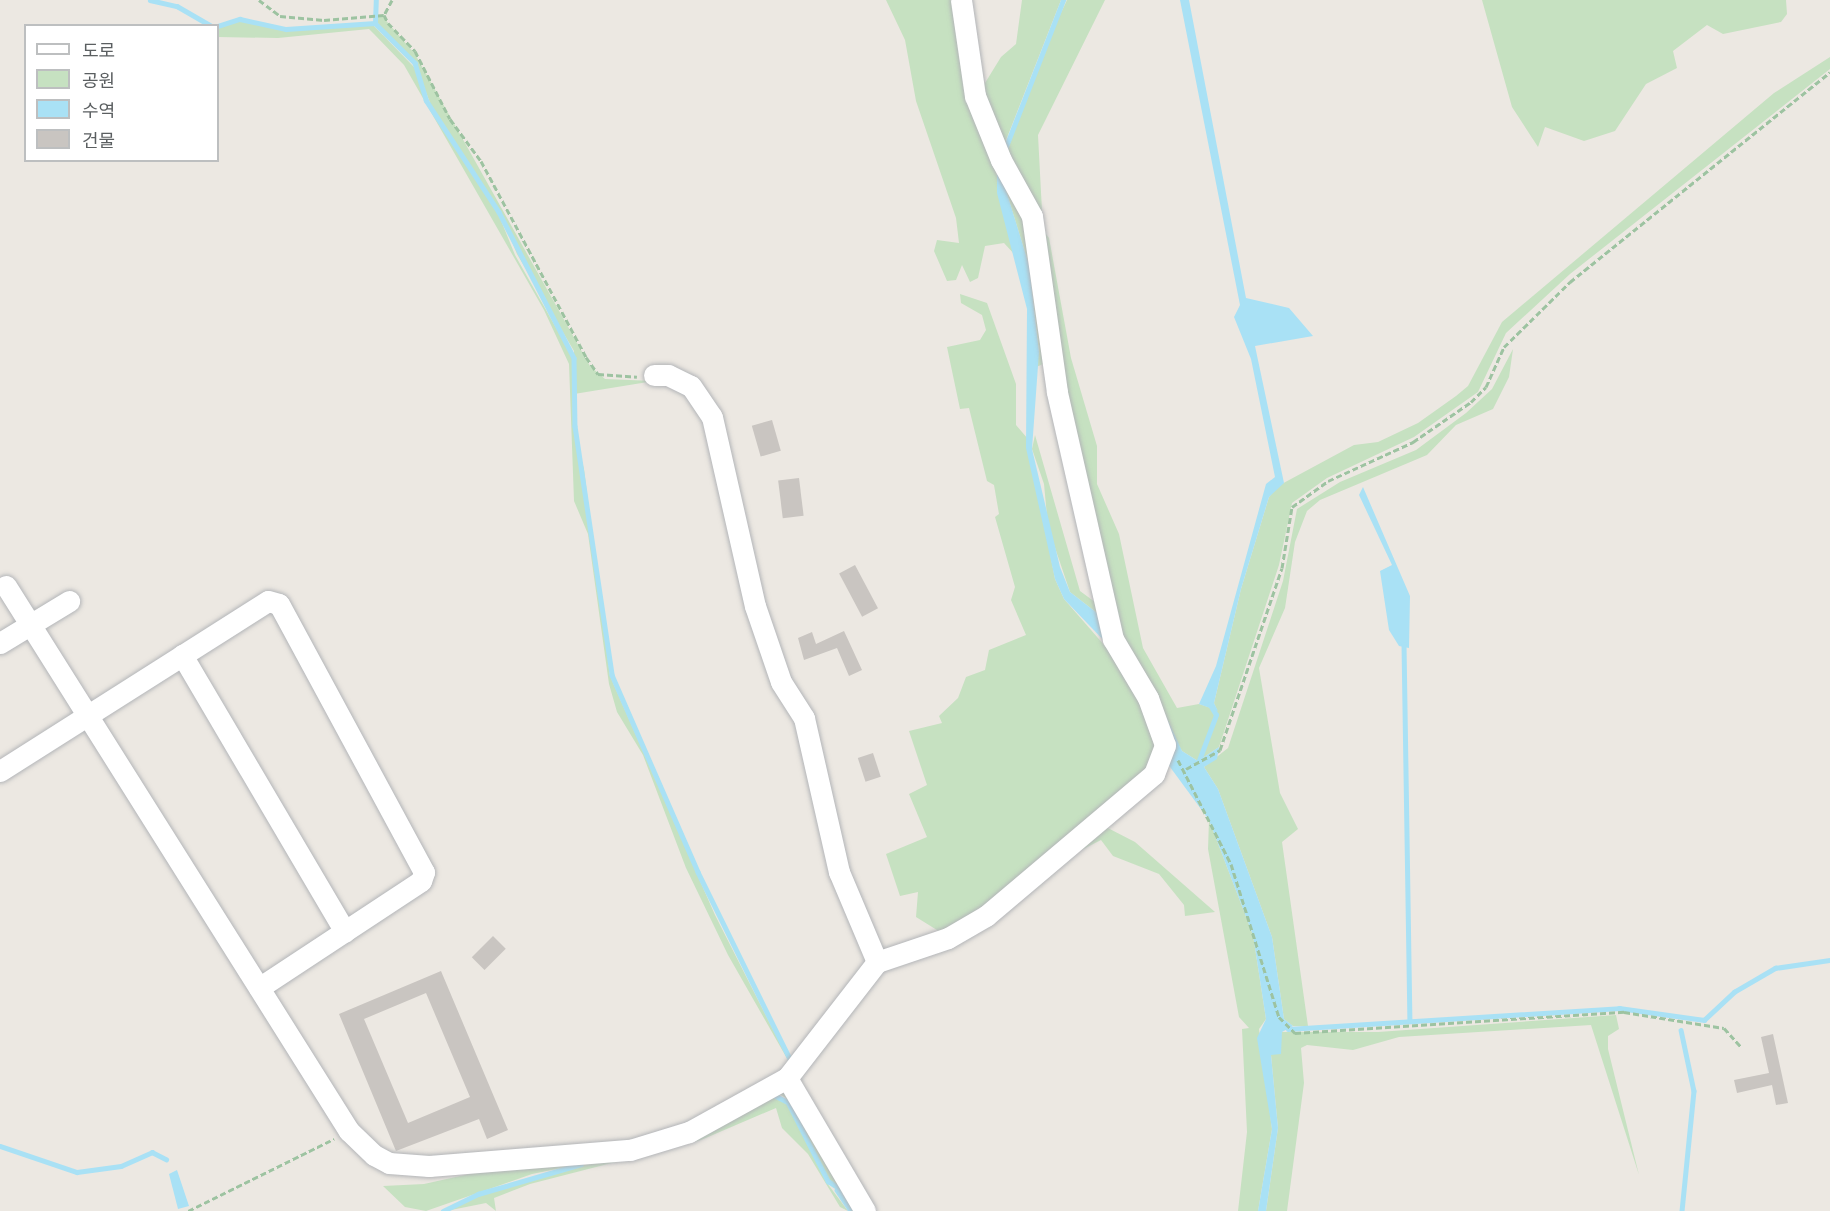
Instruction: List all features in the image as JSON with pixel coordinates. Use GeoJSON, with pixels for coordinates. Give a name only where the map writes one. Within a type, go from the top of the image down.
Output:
{"type":"FeatureCollection","features":[{"type":"Feature","properties":{"kind":"street"},"geometry":{"type":"LineString","coordinates":[[6,585],[349,1131],[390,1163],[429,1167],[598,1155],[689,1132],[787,1078],[877,962],[948,938],[986,916],[1154,774],[1165,745],[1148,698],[1113,639],[1057,392],[1032,216],[1001,160],[975,96],[961,0]]}},
{"type":"Feature","properties":{"kind":"street"},"geometry":{"type":"LineString","coordinates":[[654,375],[691,386],[711,417],[755,606],[781,682],[804,718],[839,872],[877,962]]}},
{"type":"Feature","properties":{"kind":"street"},"geometry":{"type":"LineString","coordinates":[[0,643],[69,601]]}},
{"type":"Feature","properties":{"kind":"street"},"geometry":{"type":"LineString","coordinates":[[0,771],[268,601],[279,604],[424,872],[422,881],[259,988]]}},
{"type":"Feature","properties":{"kind":"street"},"geometry":{"type":"LineString","coordinates":[[182,655],[345,932]]}},
{"type":"Feature","properties":{"kind":"street"},"geometry":{"type":"LineString","coordinates":[[787,1078],[865,1211]]}},
{"type":"Feature","properties":{"kind":"path"},"geometry":{"type":"LineString","coordinates":[[259,0],[280,16],[324,20],[384,15]]}},
{"type":"Feature","properties":{"kind":"path"},"geometry":{"type":"LineString","coordinates":[[384,15],[392,0]]}},
{"type":"Feature","properties":{"kind":"path"},"geometry":{"type":"LineString","coordinates":[[384,15],[415,51],[450,119],[482,161],[586,357],[607,376],[654,375]]}},
{"type":"Feature","properties":{"kind":"path"},"geometry":{"type":"LineString","coordinates":[[1186,769],[1220,750],[1282,568],[1293,507],[1328,481],[1413,442],[1471,402],[1486,387],[1504,347],[1570,282],[1830,72]]}},
{"type":"Feature","properties":{"kind":"path"},"geometry":{"type":"LineString","coordinates":[[1165,745],[1186,769],[1186,784],[1209,814],[1231,864],[1279,1017],[1295,1033],[1624,1012],[1724,1028],[1742,1047]]}},
{"type":"Feature","properties":{"kind":"path"},"geometry":{"type":"LineString","coordinates":[[188,1211],[349,1131]]}},
{"type":"Feature","properties":{"kind":"green space"},"geometry":{"type":"Polygon","coordinates":[[[886,0],[957,0],[1015,255],[1004,243],[985,246],[978,278],[970,282],[962,265],[956,280],[947,281],[934,251],[937,240],[959,243],[956,218],[916,101],[905,40],[886,0]]]}},
{"type":"Feature","properties":{"kind":"green space"},"geometry":{"type":"Polygon","coordinates":[[[1022,0],[1061,0],[1001,153],[977,96],[1001,57],[1016,44],[1022,0]]]}},
{"type":"Feature","properties":{"kind":"green space"},"geometry":{"type":"Polygon","coordinates":[[[1067,0],[1105,0],[1038,135],[1043,230],[1049,238],[1071,358],[1097,446],[1097,484],[1119,534],[1143,648],[1177,708],[1199,704],[1217,710],[1214,703],[1241,589],[1269,497],[1278,486],[1354,445],[1378,442],[1418,423],[1456,396],[1468,386],[1502,322],[1774,93],[1830,57],[1830,69],[1570,274],[1506,333],[1478,392],[1414,437],[1327,478],[1292,503],[1279,565],[1219,747],[1198,761],[1182,751],[1118,638],[1047,299],[1005,158],[1039,60],[1067,0]]]}},
{"type":"Feature","properties":{"kind":"green space"},"geometry":{"type":"Polygon","coordinates":[[[1482,0],[1786,0],[1787,14],[1781,22],[1723,34],[1707,25],[1673,51],[1677,68],[1646,84],[1615,131],[1584,141],[1545,127],[1538,147],[1512,107],[1482,0]]]}},
{"type":"Feature","properties":{"kind":"green space"},"geometry":{"type":"Polygon","coordinates":[[[375,17],[383,17],[415,54],[590,366],[605,379],[654,381],[574,394],[574,351],[517,254],[499,210],[432,108],[415,63],[384,36],[375,17]]]}},
{"type":"Feature","properties":{"kind":"green space"},"geometry":{"type":"Polygon","coordinates":[[[236,20],[290,31],[372,24],[414,67],[434,115],[498,213],[515,255],[572,356],[573,427],[584,469],[610,676],[715,915],[793,1069],[728,955],[686,868],[643,755],[617,712],[609,684],[588,534],[574,501],[569,364],[544,310],[404,65],[369,29],[278,38],[219,37],[219,27],[236,20]]]}},
{"type":"Feature","properties":{"kind":"green space"},"geometry":{"type":"Polygon","coordinates":[[[1003,181],[1027,205],[1106,620],[1070,592],[1048,527],[1044,484],[1032,449],[1035,435],[1080,591],[1099,605],[1043,364],[1034,368],[1039,352],[1029,265],[1003,181]]]}},
{"type":"Feature","properties":{"kind":"green space"},"geometry":{"type":"Polygon","coordinates":[[[960,294],[987,303],[1016,384],[1016,425],[1028,439],[1055,579],[1064,599],[1125,669],[1156,739],[1151,774],[1018,884],[945,935],[916,917],[918,892],[900,896],[886,854],[927,837],[909,794],[927,785],[909,731],[942,723],[939,716],[958,698],[966,677],[985,670],[989,650],[1026,635],[1011,600],[1015,587],[995,517],[999,514],[994,485],[987,481],[969,408],[960,409],[947,347],[980,340],[986,330],[982,315],[961,303],[960,294]]]}},
{"type":"Feature","properties":{"kind":"green space"},"geometry":{"type":"Polygon","coordinates":[[[1513,349],[1509,377],[1493,409],[1456,425],[1427,455],[1320,500],[1307,511],[1295,542],[1285,608],[1259,668],[1280,793],[1298,829],[1282,842],[1308,1026],[1293,1026],[1284,1019],[1272,937],[1218,789],[1204,767],[1228,748],[1283,581],[1297,509],[1340,482],[1416,450],[1466,413],[1492,389],[1513,349]]]}},
{"type":"Feature","properties":{"kind":"green space"},"geometry":{"type":"Polygon","coordinates":[[[1209,820],[1253,935],[1266,1019],[1259,1029],[1272,1129],[1258,1211],[1238,1211],[1247,1132],[1242,1029],[1249,1028],[1239,1017],[1208,849],[1209,820]]]}},
{"type":"Feature","properties":{"kind":"green space"},"geometry":{"type":"Polygon","coordinates":[[[1100,824],[1135,842],[1215,912],[1185,916],[1184,905],[1159,874],[1113,856],[1101,840],[1064,859],[1100,824]]]}},
{"type":"Feature","properties":{"kind":"green space"},"geometry":{"type":"Polygon","coordinates":[[[1616,1015],[1619,1029],[1608,1036],[1608,1049],[1639,1175],[1591,1025],[1399,1037],[1353,1050],[1307,1045],[1301,1048],[1304,1083],[1287,1211],[1266,1211],[1278,1128],[1271,1055],[1282,1032],[1378,1032],[1616,1015]]]}},
{"type":"Feature","properties":{"kind":"green space"},"geometry":{"type":"Polygon","coordinates":[[[777,1088],[793,1098],[862,1211],[846,1205],[842,1188],[829,1181],[786,1098],[778,1093],[686,1138],[649,1150],[532,1174],[426,1211],[405,1207],[383,1186],[424,1184],[532,1160],[630,1152],[689,1135],[777,1088]]]}},
{"type":"Feature","properties":{"kind":"green space"},"geometry":{"type":"Polygon","coordinates":[[[777,1096],[787,1103],[827,1183],[848,1211],[840,1207],[808,1154],[782,1128],[776,1108],[701,1140],[530,1184],[494,1198],[496,1211],[486,1203],[446,1211],[479,1195],[595,1162],[777,1096]]]}},
{"type":"Feature","properties":{"kind":"water"},"geometry":{"type":"Polygon","coordinates":[[[1180,0],[1189,0],[1246,298],[1289,308],[1313,336],[1255,346],[1284,483],[1269,497],[1241,589],[1214,703],[1218,711],[1199,704],[1216,666],[1266,484],[1275,477],[1251,359],[1234,317],[1240,305],[1180,0]]]}},
{"type":"Feature","properties":{"kind":"water"},"geometry":{"type":"Polygon","coordinates":[[[997,161],[1029,265],[1039,352],[1032,449],[1060,567],[1070,592],[1106,620],[1152,686],[1182,751],[1198,761],[1219,747],[1217,759],[1204,767],[1218,789],[1272,937],[1284,1019],[1293,1026],[1282,1032],[1281,1054],[1271,1055],[1278,1128],[1266,1211],[1258,1211],[1272,1129],[1257,1038],[1266,1019],[1253,935],[1209,820],[1159,752],[1145,704],[1111,648],[1064,599],[1055,579],[1026,448],[1027,309],[997,193],[997,161]]]}},
{"type":"Feature","properties":{"kind":"water"},"geometry":{"type":"Polygon","coordinates":[[[1363,487],[1410,596],[1409,648],[1399,646],[1389,630],[1380,571],[1392,565],[1359,495],[1363,487]]]}},
{"type":"Feature","properties":{"kind":"water"},"geometry":{"type":"Polygon","coordinates":[[[177,1170],[189,1206],[178,1209],[169,1174],[177,1170]]]}},
{"type":"Feature","properties":{"kind":"building"},"geometry":{"type":"Polygon","coordinates":[[[772,420],[781,451],[761,457],[752,426],[772,420]]]}},
{"type":"Feature","properties":{"kind":"building"},"geometry":{"type":"Polygon","coordinates":[[[799,478],[804,516],[783,518],[778,481],[799,478]]]}},
{"type":"Feature","properties":{"kind":"building"},"geometry":{"type":"Polygon","coordinates":[[[855,565],[878,608],[862,617],[839,573],[855,565]]]}},
{"type":"Feature","properties":{"kind":"building"},"geometry":{"type":"Polygon","coordinates":[[[844,631],[862,670],[849,676],[837,648],[804,660],[798,638],[812,632],[816,644],[844,631]]]}},
{"type":"Feature","properties":{"kind":"building"},"geometry":{"type":"Polygon","coordinates":[[[873,753],[881,777],[866,782],[858,758],[873,753]]]}},
{"type":"Feature","properties":{"kind":"building"},"geometry":{"type":"Polygon","coordinates":[[[493,936],[506,949],[485,970],[472,957],[493,936]]]}},
{"type":"Feature","properties":{"kind":"building"},"geometry":{"type":"Polygon","coordinates":[[[441,971],[508,1130],[487,1139],[479,1119],[396,1151],[339,1014],[441,971]],[[426,993],[364,1019],[408,1123],[470,1097],[426,993]]]}},
{"type":"Feature","properties":{"kind":"building"},"geometry":{"type":"Polygon","coordinates":[[[1773,1034],[1788,1103],[1776,1105],[1772,1085],[1737,1093],[1734,1080],[1769,1073],[1761,1037],[1773,1034]]]}},
{"type":"Feature","properties":{"kind":"waterway"},"geometry":{"type":"LineString","coordinates":[[150,0],[177,6],[208,24]]}},
{"type":"Feature","properties":{"kind":"waterway"},"geometry":{"type":"LineString","coordinates":[[375,23],[376,0]]}},
{"type":"Feature","properties":{"kind":"waterway"},"geometry":{"type":"LineString","coordinates":[[1005,149],[1063,0]]}},
{"type":"Feature","properties":{"kind":"waterway"},"geometry":{"type":"LineString","coordinates":[[219,26],[240,19],[286,29],[375,23],[415,63],[426,100],[499,212],[574,358],[575,426],[612,675],[698,872],[792,1063]]}},
{"type":"Feature","properties":{"kind":"waterway"},"geometry":{"type":"LineString","coordinates":[[1404,644],[1410,1021]]}},
{"type":"Feature","properties":{"kind":"waterway"},"geometry":{"type":"LineString","coordinates":[[1198,763],[1216,715],[1210,705]]}},
{"type":"Feature","properties":{"kind":"waterway"},"geometry":{"type":"LineString","coordinates":[[1288,1029],[1619,1008],[1704,1020],[1734,992],[1775,968],[1830,960]]}},
{"type":"Feature","properties":{"kind":"waterway"},"geometry":{"type":"LineString","coordinates":[[1681,1030],[1694,1091],[1682,1211]]}},
{"type":"Feature","properties":{"kind":"waterway"},"geometry":{"type":"LineString","coordinates":[[774,1095],[788,1102],[828,1181],[842,1190]]}},
{"type":"Feature","properties":{"kind":"waterway"},"geometry":{"type":"LineString","coordinates":[[0,1146],[77,1172],[121,1166],[152,1152],[166,1159]]}},
{"type":"Feature","properties":{"kind":"waterway"},"geometry":{"type":"LineString","coordinates":[[443,1211],[478,1194],[581,1164]]}},
{"type":"Feature","properties":{"kind":"waterway"},"geometry":{"type":"LineString","coordinates":[[837,1190],[851,1211]]}}]}
